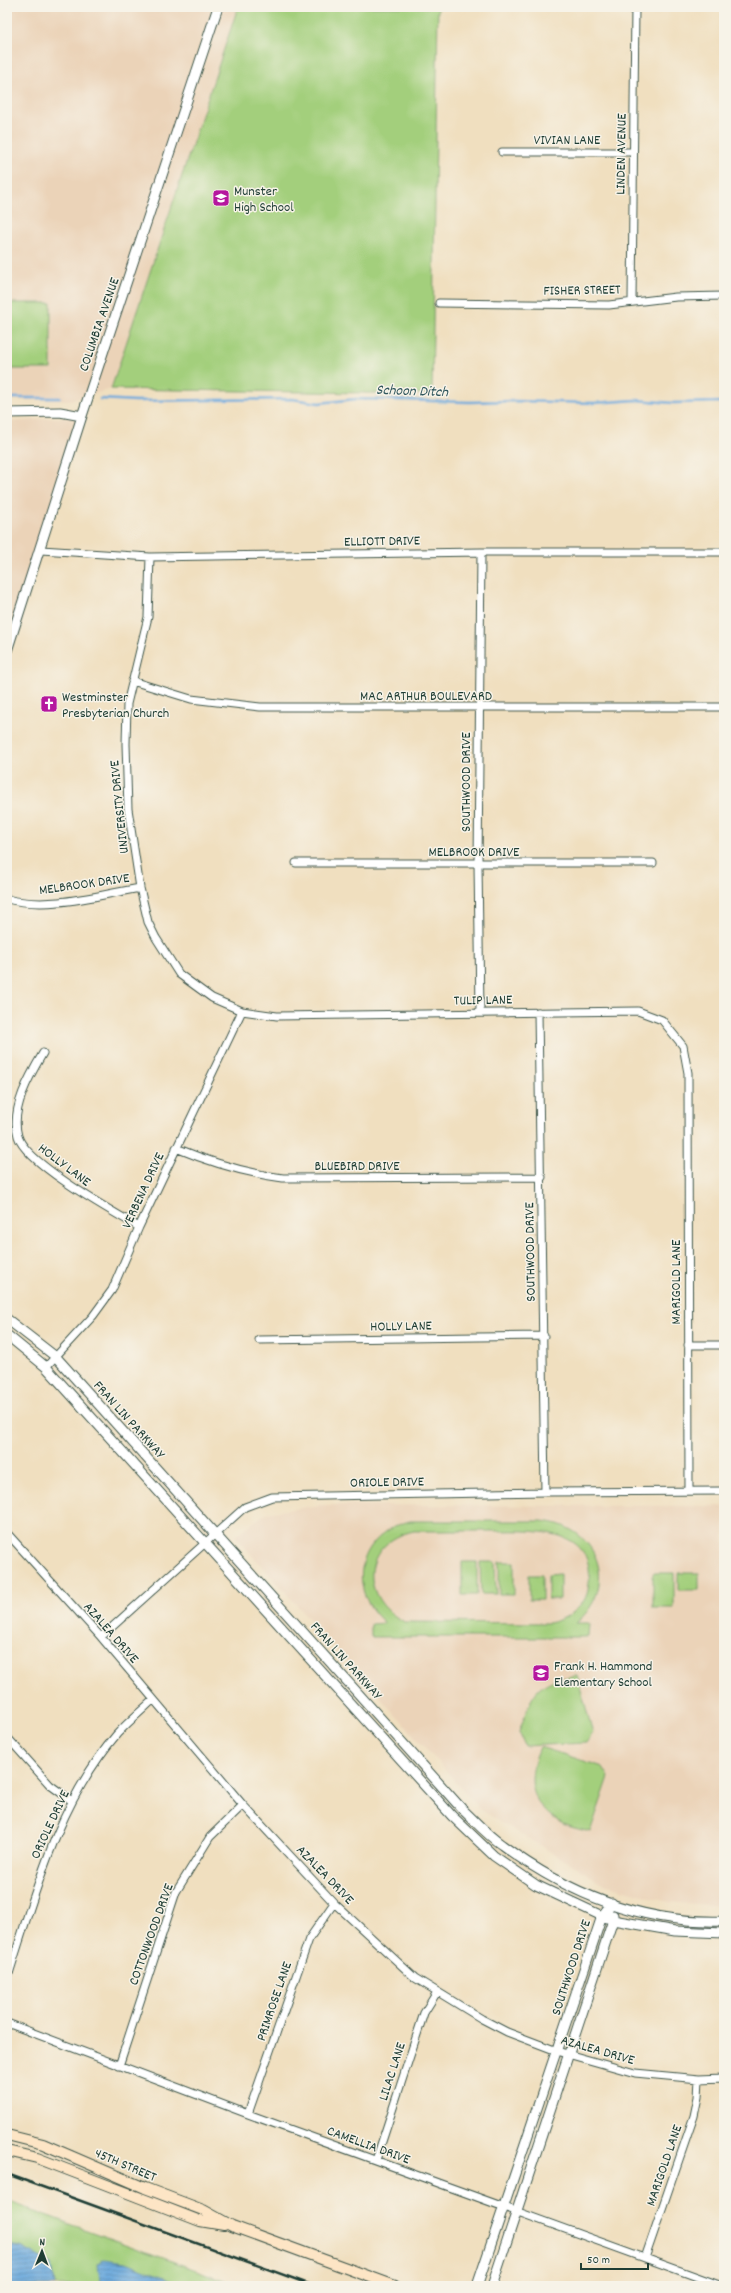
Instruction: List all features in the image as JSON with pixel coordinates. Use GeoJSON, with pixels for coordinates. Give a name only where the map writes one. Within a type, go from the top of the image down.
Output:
{"type":"FeatureCollection","features":[{"type":"Feature","properties":{"kind":"main road","name":"45TH STREET"},"geometry":{"type":"LineString","coordinates":[[7,2135],[43,2144],[145,2188],[203,2210],[232,2226],[395,2286]]}},
{"type":"Feature","properties":{"kind":"main road","name":"45TH STREET"},"geometry":{"type":"LineString","coordinates":[[7,2151],[37,2158],[200,2221],[232,2226]]}},
{"type":"Feature","properties":{"kind":"street","name":"COLUMBIA AVENUE"},"geometry":{"type":"LineString","coordinates":[[7,651],[41,550],[82,416],[218,7]]}},
{"type":"Feature","properties":{"kind":"street","name":"LINDEN AVENUE"},"geometry":{"type":"LineString","coordinates":[[632,302],[635,7]]}},
{"type":"Feature","properties":{"kind":"street","name":"VIVIAN LANE"},"geometry":{"type":"LineString","coordinates":[[502,152],[633,152]]}},
{"type":"Feature","properties":{"kind":"street","name":"FISHER STREET"},"geometry":{"type":"LineString","coordinates":[[440,303],[609,305],[676,297],[724,296]]}},
{"type":"Feature","properties":{"kind":"street"},"geometry":{"type":"LineString","coordinates":[[7,414],[60,412],[82,416]]}},
{"type":"Feature","properties":{"kind":"street","name":"ELLIOTT DRIVE"},"geometry":{"type":"LineString","coordinates":[[41,550],[150,558],[481,552],[724,552]]}},
{"type":"Feature","properties":{"kind":"street","name":"SOUTHWOOD DRIVE"},"geometry":{"type":"LineString","coordinates":[[480,1012],[478,864],[481,552]]}},
{"type":"Feature","properties":{"kind":"street","name":"UNIVERSITY DRIVE"},"geometry":{"type":"LineString","coordinates":[[150,558],[148,617],[127,704],[126,772],[128,809],[140,888],[151,927],[179,974],[212,998],[242,1010]]}},
{"type":"Feature","properties":{"kind":"street","name":"MAC ARTHUR BOULEVARD"},"geometry":{"type":"LineString","coordinates":[[132,681],[191,699],[260,707],[724,708]]}},
{"type":"Feature","properties":{"kind":"street","name":"MELBROOK DRIVE"},"geometry":{"type":"LineString","coordinates":[[296,863],[653,863]]}},
{"type":"Feature","properties":{"kind":"street","name":"MELBROOK DRIVE"},"geometry":{"type":"LineString","coordinates":[[7,899],[25,904],[42,904],[140,888]]}},
{"type":"Feature","properties":{"kind":"street","name":"TULIP LANE"},"geometry":{"type":"LineString","coordinates":[[242,1010],[276,1016],[638,1010],[662,1020],[683,1046],[688,1073]]}},
{"type":"Feature","properties":{"kind":"street","name":"VERBENA DRIVE"},"geometry":{"type":"LineString","coordinates":[[46,1367],[93,1316],[112,1290],[139,1227],[242,1010]]}},
{"type":"Feature","properties":{"kind":"street","name":"SOUTHWOOD DRIVE"},"geometry":{"type":"LineString","coordinates":[[538,1012],[542,1177],[545,1492]]}},
{"type":"Feature","properties":{"kind":"street","name":"HOLLY LANE"},"geometry":{"type":"LineString","coordinates":[[43,1053],[31,1073],[17,1118],[18,1136],[23,1146],[26,1151],[90,1198],[139,1227]]}},
{"type":"Feature","properties":{"kind":"street","name":"MARIGOLD LANE"},"geometry":{"type":"LineString","coordinates":[[688,1073],[689,1491]]}},
{"type":"Feature","properties":{"kind":"street","name":"BLUEBIRD DRIVE"},"geometry":{"type":"LineString","coordinates":[[176,1148],[216,1164],[250,1173],[283,1178],[542,1177]]}},
{"type":"Feature","properties":{"kind":"street","name":"FRAN LIN PARKWAY"},"geometry":{"type":"LineString","coordinates":[[7,1319],[56,1356],[462,1809],[501,1845],[566,1886],[632,1910],[677,1919],[724,1921]]}},
{"type":"Feature","properties":{"kind":"street","name":"FRAN LIN PARKWAY"},"geometry":{"type":"LineString","coordinates":[[7,1335],[46,1367],[452,1816],[494,1856],[536,1885],[613,1920],[675,1931],[724,1934]]}},
{"type":"Feature","properties":{"kind":"street","name":"HOLLY LANE"},"geometry":{"type":"LineString","coordinates":[[259,1340],[544,1336]]}},
{"type":"Feature","properties":{"kind":"street"},"geometry":{"type":"LineString","coordinates":[[688,1345],[724,1344]]}},
{"type":"Feature","properties":{"kind":"street","name":"ORIOLE DRIVE"},"geometry":{"type":"LineString","coordinates":[[101,1637],[215,1533],[246,1507],[272,1497],[545,1492],[724,1491]]}},
{"type":"Feature","properties":{"kind":"street","name":"AZALEA DRIVE"},"geometry":{"type":"LineString","coordinates":[[7,1533],[101,1637],[243,1805],[334,1903],[396,1962],[437,1992],[507,2032],[557,2052],[635,2073],[699,2078],[724,2078]]}},
{"type":"Feature","properties":{"kind":"street","name":"ORIOLE DRIVE"},"geometry":{"type":"LineString","coordinates":[[7,1980],[46,1857],[72,1801],[97,1759],[118,1733],[153,1700]]}},
{"type":"Feature","properties":{"kind":"street"},"geometry":{"type":"LineString","coordinates":[[7,1738],[50,1785],[72,1801]]}},
{"type":"Feature","properties":{"kind":"street","name":"COTTONWOOD DRIVE"},"geometry":{"type":"LineString","coordinates":[[118,2066],[176,1892],[210,1837],[243,1805]]}},
{"type":"Feature","properties":{"kind":"street","name":"PRIMROSE LANE"},"geometry":{"type":"LineString","coordinates":[[248,2114],[309,1939],[334,1903]]}},
{"type":"Feature","properties":{"kind":"street","name":"SOUTHWOOD DRIVE"},"geometry":{"type":"LineString","coordinates":[[477,2286],[505,2207],[602,1916],[612,1903]]}},
{"type":"Feature","properties":{"kind":"street","name":"SOUTHWOOD DRIVE"},"geometry":{"type":"LineString","coordinates":[[492,2286],[613,1920],[612,1903]]}},
{"type":"Feature","properties":{"kind":"street","name":"LILAC LANE"},"geometry":{"type":"LineString","coordinates":[[376,2160],[424,2013],[437,1992]]}},
{"type":"Feature","properties":{"kind":"street","name":"CAMELLIA DRIVE"},"geometry":{"type":"LineString","coordinates":[[7,2023],[248,2114],[722,2286]]}},
{"type":"Feature","properties":{"kind":"street","name":"MARIGOLD LANE"},"geometry":{"type":"LineString","coordinates":[[645,2258],[694,2116],[698,2097],[699,2078]]}},
{"type":"Feature","properties":{"kind":"shaded area","name":"Munster High School"},"geometry":{"type":"Polygon","coordinates":[[[7,7],[438,7],[432,394],[111,389],[71,400],[7,400],[7,7]]]}},
{"type":"Feature","properties":{"kind":"shaded area"},"geometry":{"type":"Polygon","coordinates":[[[82,416],[7,645],[7,422],[82,416]]]}},
{"type":"Feature","properties":{"kind":"shaded area","name":"Frank H. Hammond Elementary School"},"geometry":{"type":"Polygon","coordinates":[[[321,1505],[724,1506],[724,1906],[668,1902],[604,1884],[481,1810],[235,1536],[266,1513],[321,1505]]]}},
{"type":"Feature","properties":{"kind":"green space","name":"Munster High School"},"geometry":{"type":"Polygon","coordinates":[[[238,7],[438,7],[432,394],[111,389],[238,7]]]}},
{"type":"Feature","properties":{"kind":"green space"},"geometry":{"type":"Polygon","coordinates":[[[7,303],[51,303],[51,369],[7,369],[7,303]]]}},
{"type":"Feature","properties":{"kind":"green space"},"geometry":{"type":"Polygon","coordinates":[[[410,1521],[541,1521],[560,1525],[576,1533],[589,1545],[596,1559],[599,1575],[597,1592],[590,1608],[576,1623],[589,1623],[588,1637],[371,1637],[371,1624],[385,1623],[372,1609],[364,1594],[361,1579],[363,1564],[369,1550],[379,1538],[393,1528],[410,1521]],[[414,1531],[396,1537],[384,1547],[375,1559],[372,1572],[373,1586],[379,1600],[390,1612],[405,1622],[548,1623],[561,1619],[573,1612],[586,1597],[588,1590],[589,1569],[584,1553],[574,1543],[560,1536],[526,1531],[414,1531]]]}},
{"type":"Feature","properties":{"kind":"green space"},"geometry":{"type":"Polygon","coordinates":[[[462,1562],[477,1562],[477,1595],[462,1595],[462,1562]]]}},
{"type":"Feature","properties":{"kind":"green space"},"geometry":{"type":"Polygon","coordinates":[[[480,1562],[495,1562],[496,1594],[481,1594],[480,1562]]]}},
{"type":"Feature","properties":{"kind":"green space"},"geometry":{"type":"Polygon","coordinates":[[[499,1562],[514,1562],[514,1594],[499,1594],[499,1562]]]}},
{"type":"Feature","properties":{"kind":"green space"},"geometry":{"type":"Polygon","coordinates":[[[653,1573],[674,1573],[674,1608],[653,1608],[653,1573]]]}},
{"type":"Feature","properties":{"kind":"green space"},"geometry":{"type":"Polygon","coordinates":[[[678,1573],[699,1573],[699,1590],[678,1590],[678,1573]]]}},
{"type":"Feature","properties":{"kind":"green space"},"geometry":{"type":"Polygon","coordinates":[[[560,1574],[560,1599],[548,1599],[548,1575],[560,1574]]]}},
{"type":"Feature","properties":{"kind":"green space"},"geometry":{"type":"Polygon","coordinates":[[[529,1575],[542,1575],[542,1600],[529,1600],[529,1575]]]}},
{"type":"Feature","properties":{"kind":"green space"},"geometry":{"type":"Polygon","coordinates":[[[577,1676],[593,1733],[586,1743],[525,1746],[519,1732],[528,1708],[537,1691],[552,1681],[577,1676]]]}},
{"type":"Feature","properties":{"kind":"green space"},"geometry":{"type":"Polygon","coordinates":[[[540,1747],[603,1767],[609,1777],[590,1832],[561,1823],[548,1814],[541,1806],[533,1788],[532,1779],[533,1769],[540,1747]]]}},
{"type":"Feature","properties":{"kind":"green space"},"geometry":{"type":"Polygon","coordinates":[[[7,2201],[240,2286],[7,2286],[7,2201]]]}},
{"type":"Feature","properties":{"kind":"water"},"geometry":{"type":"Polygon","coordinates":[[[7,2245],[21,2247],[52,2264],[55,2286],[7,2286],[7,2245]]]}},
{"type":"Feature","properties":{"kind":"water"},"geometry":{"type":"Polygon","coordinates":[[[104,2259],[125,2262],[187,2286],[111,2286],[100,2281],[98,2264],[104,2259]]]}},
{"type":"Feature","properties":{"kind":"waterway","name":"Schoon Ditch"},"geometry":{"type":"LineString","coordinates":[[7,398],[60,398]]}},
{"type":"Feature","properties":{"kind":"waterway","name":"Schoon Ditch"},"geometry":{"type":"LineString","coordinates":[[100,399],[136,401],[292,399],[319,403],[356,399],[469,402],[515,401],[594,403],[636,400],[673,403],[724,402]]}},
{"type":"Feature","properties":{"kind":"railway"},"geometry":{"type":"LineString","coordinates":[[7,2174],[314,2286]]}},
{"type":"Feature","properties":{"kind":"place","name":"Munster High School"},"geometry":{"type":"Point","coordinates":[221,198]}},
{"type":"Feature","properties":{"kind":"place","name":"Westminster Presbyterian Church"},"geometry":{"type":"Point","coordinates":[49,704]}},
{"type":"Feature","properties":{"kind":"place","name":"Frank H. Hammond Elementary School"},"geometry":{"type":"Point","coordinates":[541,1673]}}]}
